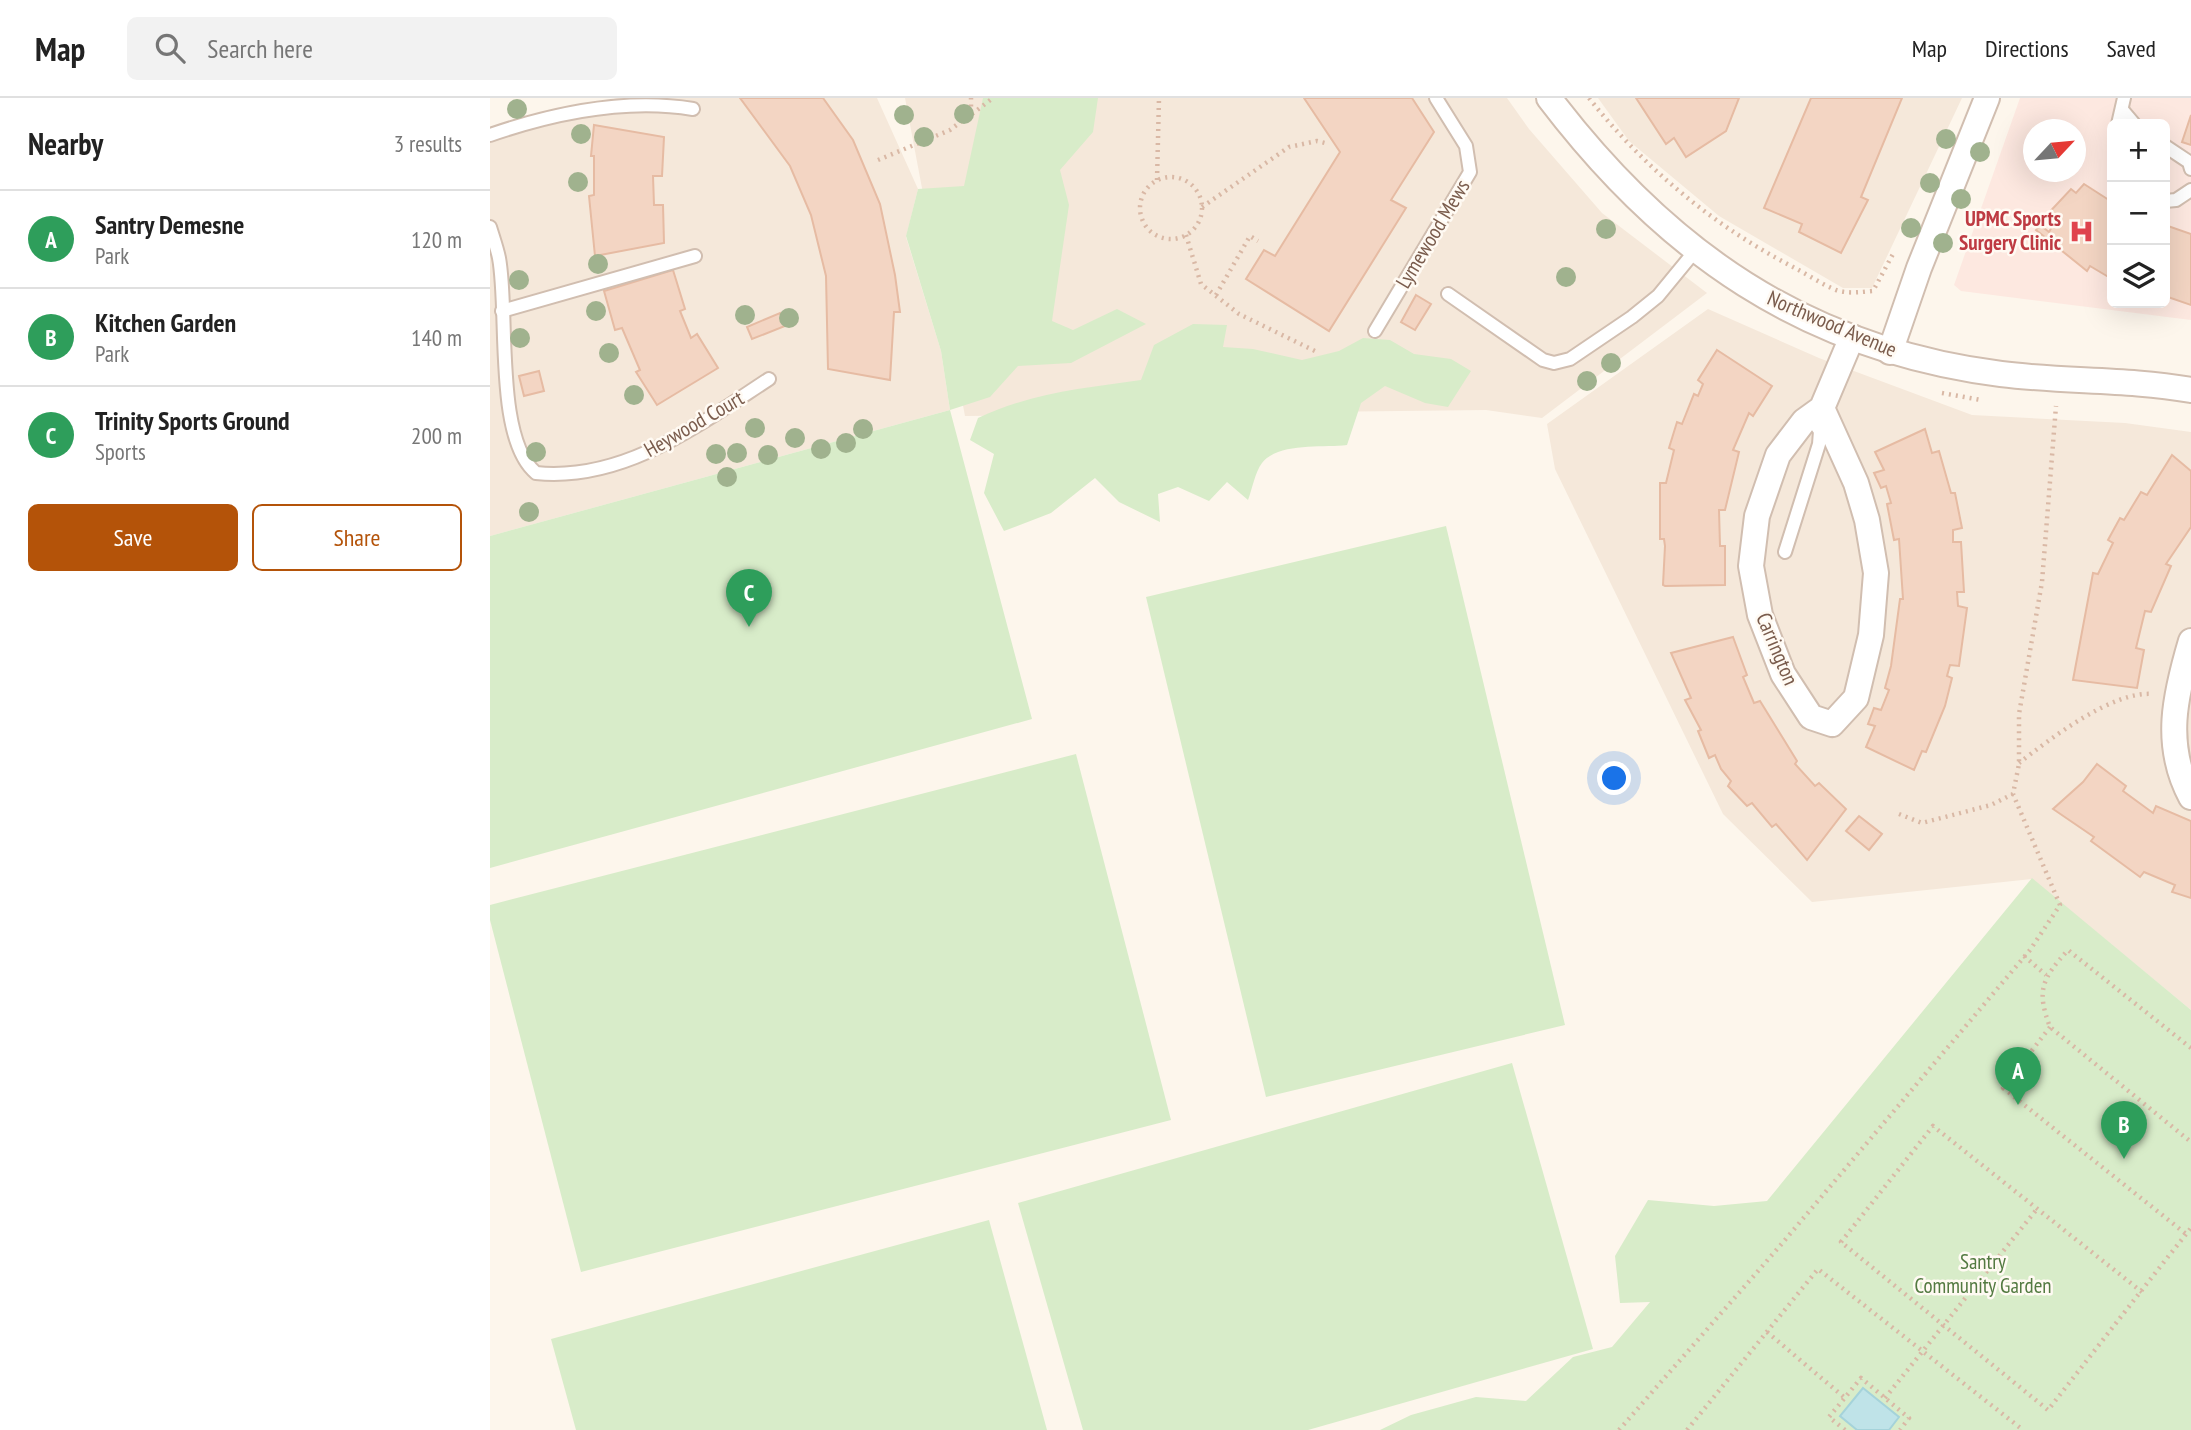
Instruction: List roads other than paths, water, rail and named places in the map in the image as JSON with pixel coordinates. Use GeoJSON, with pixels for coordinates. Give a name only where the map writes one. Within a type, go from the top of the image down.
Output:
{"type":"FeatureCollection","features":[{"type":"Feature","properties":{"kind":"street","name":"Northwood Avenue"},"geometry":{"type":"LineString","coordinates":[[1549,98],[1582,142],[1630,194],[1695,251],[1742,284],[1852,337],[1890,352],[2000,374],[2191,390]]}},
{"type":"Feature","properties":{"kind":"street"},"geometry":{"type":"LineString","coordinates":[[1890,352],[1923,258],[1987,98]]}},
{"type":"Feature","properties":{"kind":"street","name":"Carrington"},"geometry":{"type":"LineString","coordinates":[[1816,413],[1856,483],[1867,520],[1876,573],[1871,635],[1856,698],[1832,724],[1811,718],[1783,674],[1760,615],[1751,566],[1757,516],[1778,455],[1816,413],[1852,337]]}},
{"type":"Feature","properties":{"kind":"street"},"geometry":{"type":"LineString","coordinates":[[2191,644],[2177,696],[2172,746],[2180,776],[2191,797]]}},
{"type":"Feature","properties":{"kind":"lane","name":"Lymewood Mews"},"geometry":{"type":"LineString","coordinates":[[1375,331],[1470,172],[1466,146],[1436,98]]}},
{"type":"Feature","properties":{"kind":"lane"},"geometry":{"type":"LineString","coordinates":[[490,135],[573,111],[623,102],[674,104],[693,109]]}},
{"type":"Feature","properties":{"kind":"lane"},"geometry":{"type":"LineString","coordinates":[[2170,149],[2189,162],[2191,169]]}},
{"type":"Feature","properties":{"kind":"lane"},"geometry":{"type":"LineString","coordinates":[[2170,201],[2176,200],[2191,190]]}},
{"type":"Feature","properties":{"kind":"lane","name":"Heywood Court"},"geometry":{"type":"LineString","coordinates":[[490,227],[499,259],[505,365],[512,413],[521,456],[536,473],[552,475],[597,468],[637,457],[682,435],[769,379]]}},
{"type":"Feature","properties":{"kind":"lane"},"geometry":{"type":"LineString","coordinates":[[1448,294],[1543,360],[1554,363],[1570,359],[1647,306],[1695,251]]}},
{"type":"Feature","properties":{"kind":"lane"},"geometry":{"type":"LineString","coordinates":[[502,311],[695,256]]}},
{"type":"Feature","properties":{"kind":"lane"},"geometry":{"type":"LineString","coordinates":[[1785,552],[1819,444],[1820,431],[1816,413]]}},
{"type":"Feature","properties":{"kind":"water"},"geometry":{"type":"Polygon","coordinates":[[[1863,1388],[1899,1417],[1889,1430],[1857,1430],[1840,1416],[1863,1388]]]}},
{"type":"Feature","properties":{"kind":"place","name":"UPMC Sports Surgery Clinic"},"geometry":{"type":"Point","coordinates":[2081,231]}},
{"type":"Feature","properties":{"kind":"place","name":"Trinity Sports Ground"},"geometry":{"type":"Point","coordinates":[749,627]}},
{"type":"Feature","properties":{"kind":"place","name":"Santry Demesne"},"geometry":{"type":"Point","coordinates":[2018,1105]}},
{"type":"Feature","properties":{"kind":"place","name":"Kitchen Garden"},"geometry":{"type":"Point","coordinates":[2124,1159]}},
{"type":"Feature","properties":{"kind":"park label","name":"Santry Community Garden"},"geometry":{"type":"Point","coordinates":[1983,1274]}}]}
